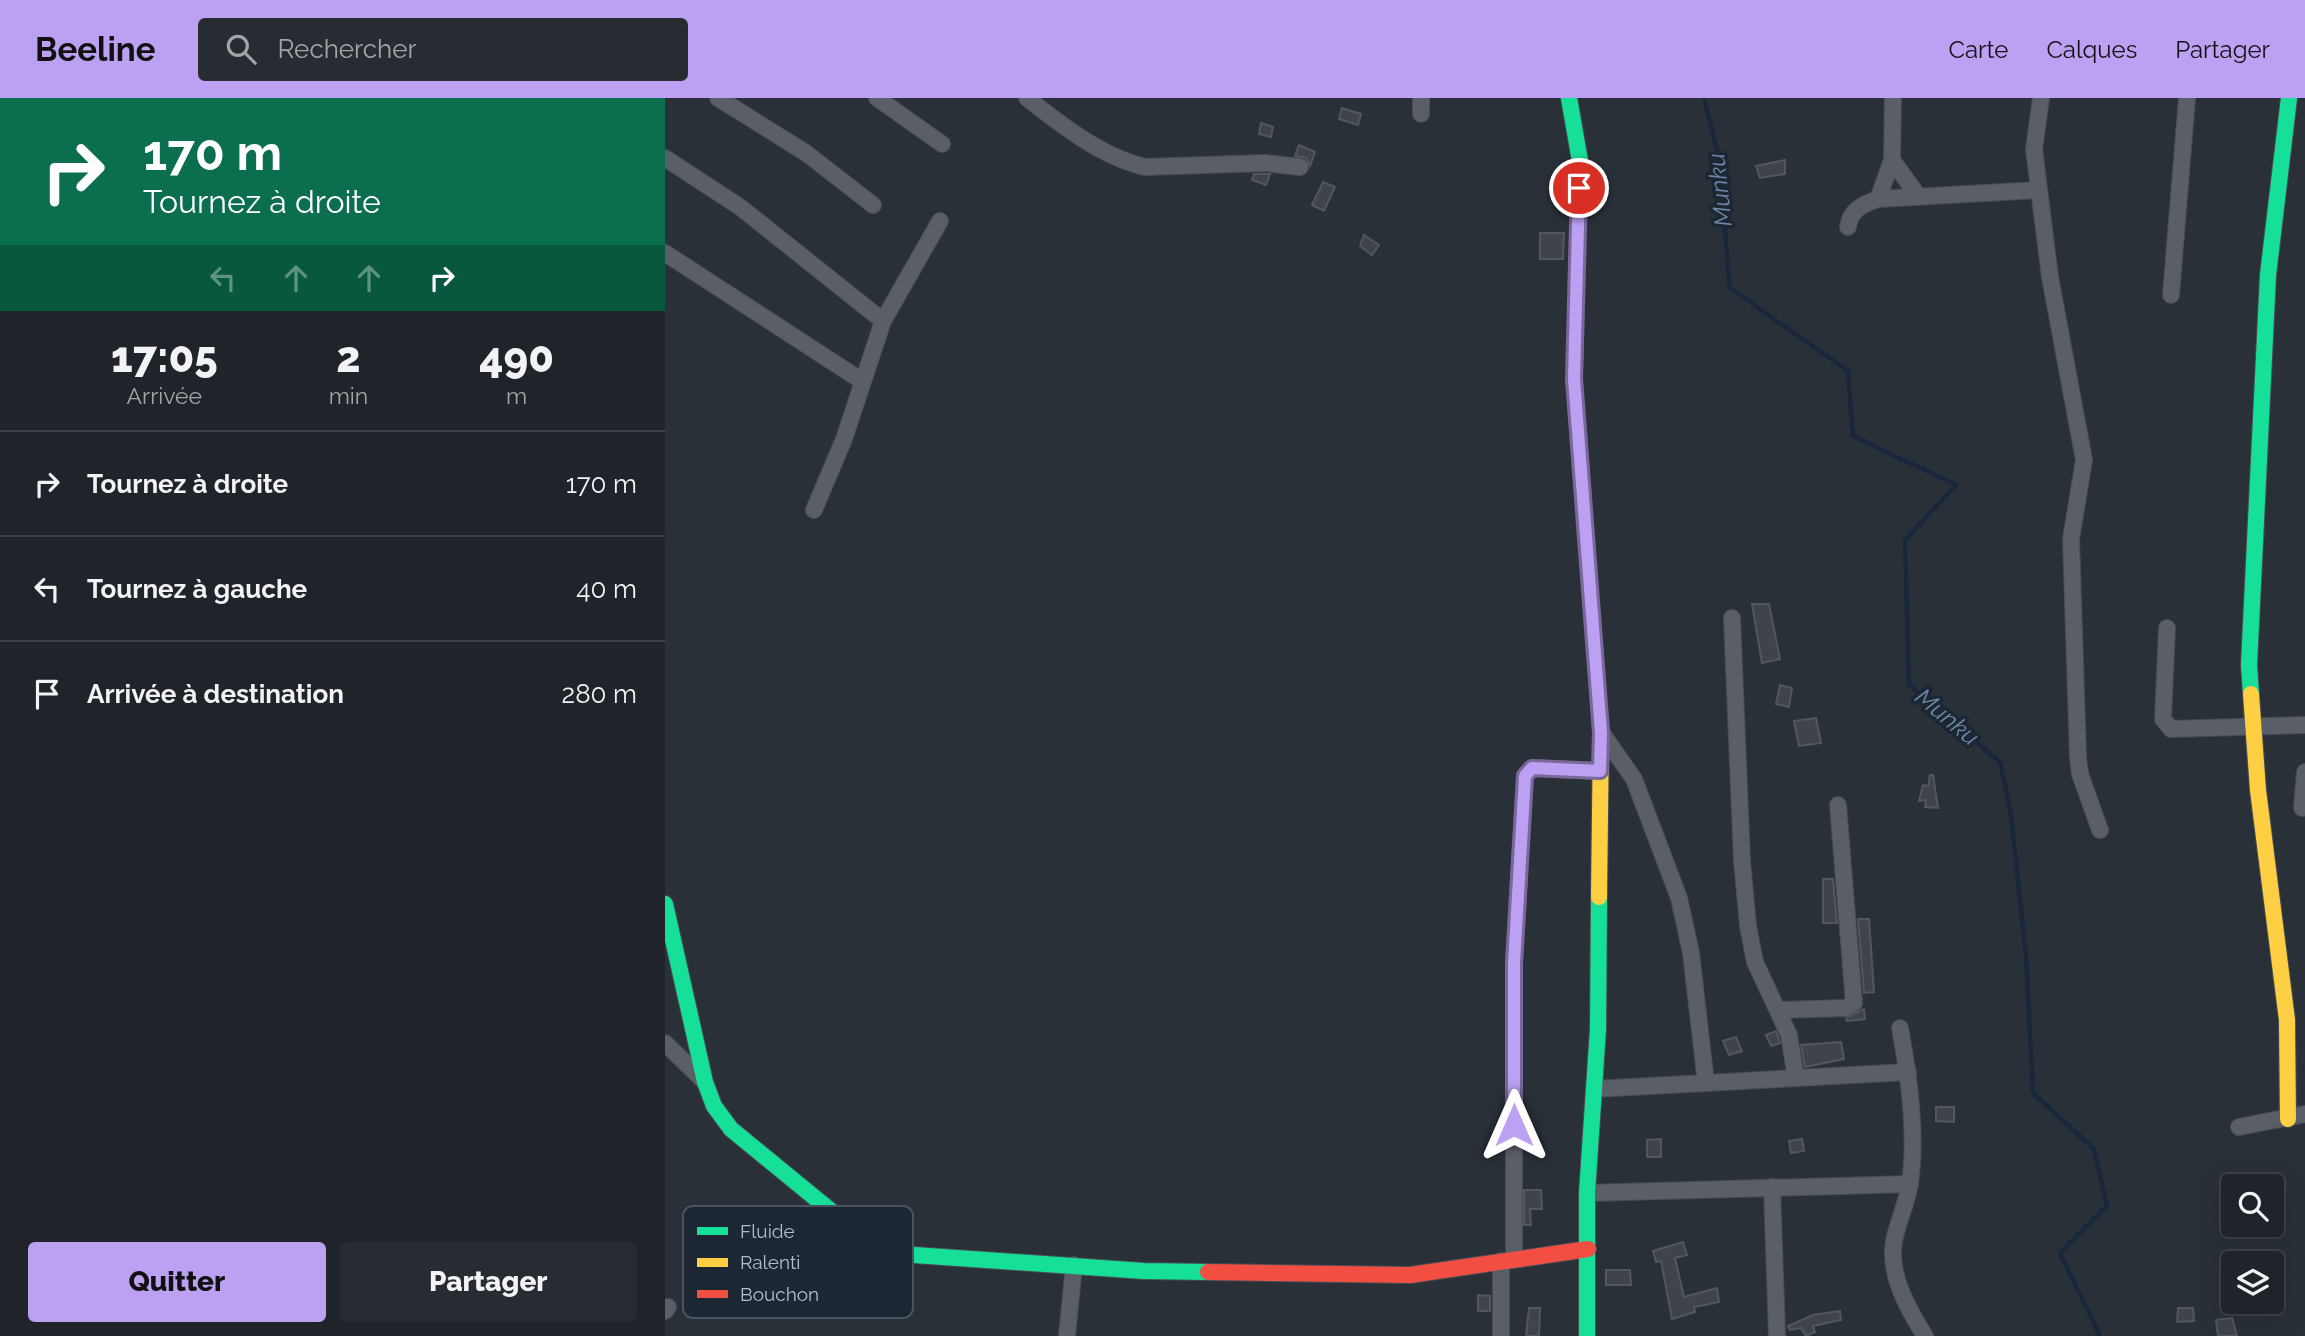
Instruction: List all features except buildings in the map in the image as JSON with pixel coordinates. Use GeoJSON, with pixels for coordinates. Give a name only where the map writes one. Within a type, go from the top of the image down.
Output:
{"type":"FeatureCollection","features":[{"type":"Feature","properties":{"kind":"street"},"geometry":{"type":"LineString","coordinates":[[718,98],[806,153],[873,205]]}},
{"type":"Feature","properties":{"kind":"street"},"geometry":{"type":"LineString","coordinates":[[877,98],[942,144]]}},
{"type":"Feature","properties":{"kind":"street"},"geometry":{"type":"LineString","coordinates":[[1027,98],[1051,117],[1129,163],[1145,167],[1265,163],[1300,167]]}},
{"type":"Feature","properties":{"kind":"street"},"geometry":{"type":"LineString","coordinates":[[1569,98],[1580,161],[1574,379],[1601,732],[1598,1029],[1587,1193],[1587,1336]]}},
{"type":"Feature","properties":{"kind":"street"},"geometry":{"type":"LineString","coordinates":[[1878,199],[1892,160],[1893,98]]}},
{"type":"Feature","properties":{"kind":"street"},"geometry":{"type":"LineString","coordinates":[[2041,98],[2034,149],[2050,277],[2084,460],[2071,539],[2078,757],[2080,774],[2100,830]]}},
{"type":"Feature","properties":{"kind":"street"},"geometry":{"type":"LineString","coordinates":[[2171,295],[2187,98]]}},
{"type":"Feature","properties":{"kind":"street"},"geometry":{"type":"LineString","coordinates":[[2288,1119],[2287,1020],[2253,726],[2249,666],[2268,275],[2289,98]]}},
{"type":"Feature","properties":{"kind":"street"},"geometry":{"type":"LineString","coordinates":[[665,158],[740,207],[883,321]]}},
{"type":"Feature","properties":{"kind":"street"},"geometry":{"type":"LineString","coordinates":[[1892,160],[1918,196]]}},
{"type":"Feature","properties":{"kind":"street"},"geometry":{"type":"LineString","coordinates":[[1848,227],[1853,213],[1878,199],[2039,190]]}},
{"type":"Feature","properties":{"kind":"street"},"geometry":{"type":"LineString","coordinates":[[814,510],[844,439],[883,321],[940,221]]}},
{"type":"Feature","properties":{"kind":"street"},"geometry":{"type":"LineString","coordinates":[[665,253],[862,381]]}},
{"type":"Feature","properties":{"kind":"street"},"geometry":{"type":"LineString","coordinates":[[1732,618],[1742,861],[1748,926],[1755,962],[1780,1010],[1789,1035],[1796,1078]]}},
{"type":"Feature","properties":{"kind":"street"},"geometry":{"type":"LineString","coordinates":[[2167,628],[2163,719],[2171,729],[2305,725]]}},
{"type":"Feature","properties":{"kind":"street"},"geometry":{"type":"LineString","coordinates":[[1601,732],[1634,779],[1679,898],[1691,953],[1706,1083]]}},
{"type":"Feature","properties":{"kind":"street"},"geometry":{"type":"LineString","coordinates":[[1501,1336],[1508,1260],[1514,963],[1525,776],[1532,768],[1600,771]]}},
{"type":"Feature","properties":{"kind":"street"},"geometry":{"type":"LineString","coordinates":[[2302,808],[2305,772]]}},
{"type":"Feature","properties":{"kind":"street"},"geometry":{"type":"LineString","coordinates":[[1780,1010],[1846,1008],[1854,1003],[1838,805]]}},
{"type":"Feature","properties":{"kind":"street"},"geometry":{"type":"LineString","coordinates":[[665,904],[705,1082],[714,1106],[731,1129],[828,1206]]}},
{"type":"Feature","properties":{"kind":"street"},"geometry":{"type":"LineString","coordinates":[[1900,1028],[1908,1072],[1910,1184],[1897,1227],[1893,1262],[1910,1312],[1925,1336]]}},
{"type":"Feature","properties":{"kind":"street"},"geometry":{"type":"LineString","coordinates":[[666,1045],[705,1082]]}},
{"type":"Feature","properties":{"kind":"street"},"geometry":{"type":"LineString","coordinates":[[1594,1089],[1908,1072]]}},
{"type":"Feature","properties":{"kind":"street"},"geometry":{"type":"LineString","coordinates":[[2239,1127],[2305,1114]]}},
{"type":"Feature","properties":{"kind":"street"},"geometry":{"type":"LineString","coordinates":[[1587,1193],[1910,1184]]}},
{"type":"Feature","properties":{"kind":"street"},"geometry":{"type":"LineString","coordinates":[[1772,1187],[1777,1336]]}},
{"type":"Feature","properties":{"kind":"street"},"geometry":{"type":"LineString","coordinates":[[913,1255],[1144,1271],[1410,1275],[1588,1249]]}},
{"type":"Feature","properties":{"kind":"street"},"geometry":{"type":"LineString","coordinates":[[1067,1336],[1074,1265]]}},
{"type":"Feature","properties":{"kind":"waterway","name":"Munku"},"geometry":{"type":"LineString","coordinates":[[1704,98],[1718,154],[1730,288],[1848,371],[1853,436],[1956,485],[1905,540],[1909,685],[2000,762],[2011,815],[2026,956],[2033,1093],[2094,1149],[2107,1206],[2060,1253],[2100,1336]]}},
{"type":"Feature","properties":{"kind":"traffic: fast"},"geometry":{"type":"LineString","coordinates":[[1569,98],[1580,161],[1574,379],[1587,554]]}},
{"type":"Feature","properties":{"kind":"traffic: fast"},"geometry":{"type":"LineString","coordinates":[[2251,694],[2249,665],[2268,275],[2289,98]]}},
{"type":"Feature","properties":{"kind":"traffic: fast"},"geometry":{"type":"LineString","coordinates":[[1587,1336],[1587,1193],[1598,1029],[1599,897]]}},
{"type":"Feature","properties":{"kind":"traffic: fast"},"geometry":{"type":"LineString","coordinates":[[665,904],[705,1082],[714,1106],[731,1129],[825,1206]]}},
{"type":"Feature","properties":{"kind":"traffic: fast"},"geometry":{"type":"LineString","coordinates":[[913,1255],[1144,1271],[1208,1272]]}},
{"type":"Feature","properties":{"kind":"traffic: slow"},"geometry":{"type":"LineString","coordinates":[[1587,554],[1601,732],[1599,897]]}},
{"type":"Feature","properties":{"kind":"traffic: slow"},"geometry":{"type":"LineString","coordinates":[[2251,694],[2258,790],[2287,1020],[2288,1119]]}},
{"type":"Feature","properties":{"kind":"traffic: jam"},"geometry":{"type":"LineString","coordinates":[[1208,1272],[1410,1275],[1588,1249]]}},
{"type":"Feature","properties":{"kind":"route"},"geometry":{"type":"LineString","coordinates":[[1514,1125],[1514,963],[1525,776],[1532,768],[1600,771],[1601,732],[1574,379],[1579,188]]}}]}
